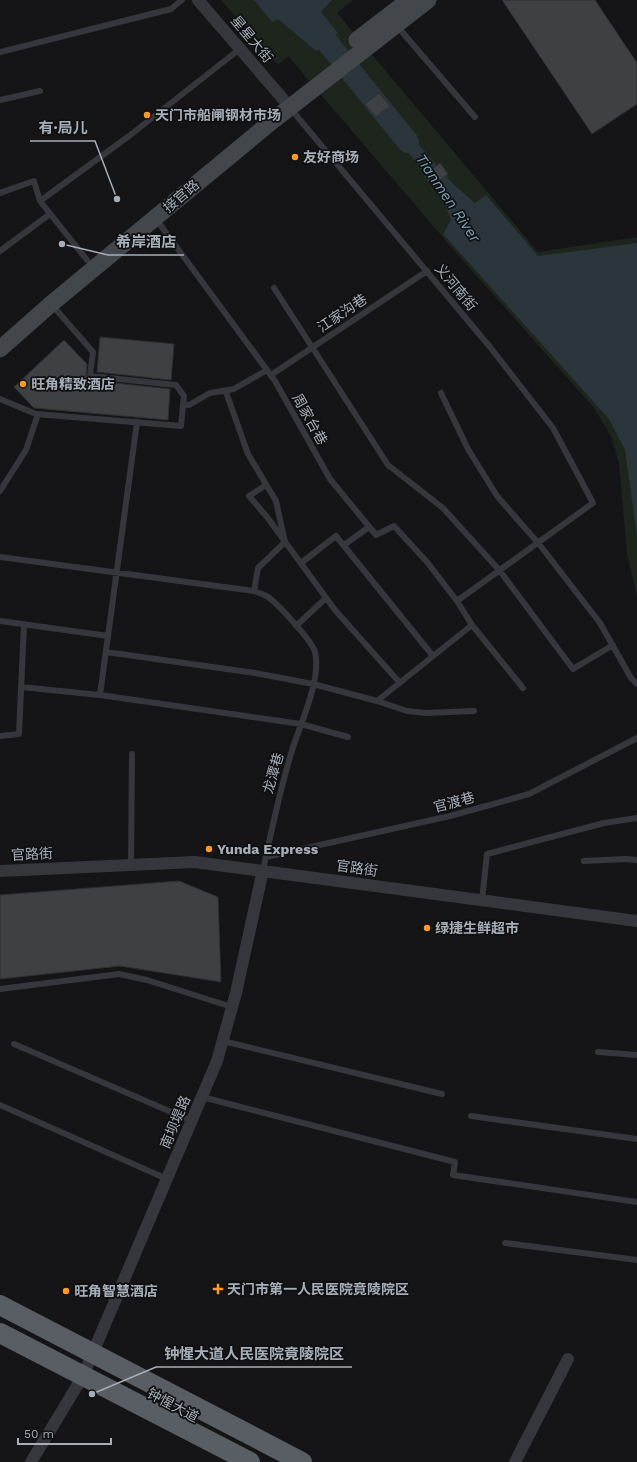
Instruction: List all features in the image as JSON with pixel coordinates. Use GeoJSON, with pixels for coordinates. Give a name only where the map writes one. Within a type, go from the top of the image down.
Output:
{"type":"FeatureCollection","features":[{"type":"Feature","properties":{"kind":"highway"},"geometry":{"type":"LineString","coordinates":[[0,1305],[86,1369],[230,1462]]}},
{"type":"Feature","properties":{"kind":"highway","name":"钟惺大道"},"geometry":{"type":"LineString","coordinates":[[0,1315],[86,1369],[250,1462]]}},
{"type":"Feature","properties":{"kind":"highway","name":"钟惺大道"},"geometry":{"type":"LineString","coordinates":[[0,1333],[86,1369],[282,1462]]}},
{"type":"Feature","properties":{"kind":"highway"},"geometry":{"type":"LineString","coordinates":[[0,1343],[86,1369],[302,1462]]}},
{"type":"Feature","properties":{"kind":"main road"},"geometry":{"type":"LineString","coordinates":[[286,103],[368,39],[409,0]]}},
{"type":"Feature","properties":{"kind":"main road"},"geometry":{"type":"LineString","coordinates":[[368,39],[396,25],[428,0]]}},
{"type":"Feature","properties":{"kind":"main road","name":"接官路"},"geometry":{"type":"LineString","coordinates":[[0,349],[51,304],[155,218],[286,103]]}},
{"type":"Feature","properties":{"kind":"main road","name":"接官路"},"geometry":{"type":"LineString","coordinates":[[0,334],[87,260],[286,103]]}},
{"type":"Feature","properties":{"kind":"street","name":"星星大街"},"geometry":{"type":"LineString","coordinates":[[198,0],[241,48],[286,103]]}},
{"type":"Feature","properties":{"kind":"street","name":"官路街"},"geometry":{"type":"LineString","coordinates":[[0,871],[195,862],[637,921]]}},
{"type":"Feature","properties":{"kind":"street","name":"南坝堤路"},"geometry":{"type":"LineString","coordinates":[[31,1462],[86,1369],[217,1061],[232,1007],[263,870]]}},
{"type":"Feature","properties":{"kind":"street"},"geometry":{"type":"LineString","coordinates":[[514,1462],[568,1359]]}},
{"type":"Feature","properties":{"kind":"lane"},"geometry":{"type":"LineString","coordinates":[[0,52],[171,9],[182,0]]}},
{"type":"Feature","properties":{"kind":"lane"},"geometry":{"type":"LineString","coordinates":[[396,25],[475,117]]}},
{"type":"Feature","properties":{"kind":"lane"},"geometry":{"type":"LineString","coordinates":[[40,202],[241,48]]}},
{"type":"Feature","properties":{"kind":"lane"},"geometry":{"type":"LineString","coordinates":[[0,100],[40,91]]}},
{"type":"Feature","properties":{"kind":"lane","name":"义河南街"},"geometry":{"type":"LineString","coordinates":[[286,103],[427,271],[554,428],[593,504],[539,544]]}},
{"type":"Feature","properties":{"kind":"lane"},"geometry":{"type":"LineString","coordinates":[[0,193],[34,181],[40,202],[87,260]]}},
{"type":"Feature","properties":{"kind":"lane"},"geometry":{"type":"LineString","coordinates":[[0,251],[50,214]]}},
{"type":"Feature","properties":{"kind":"lane","name":"周家台巷"},"geometry":{"type":"LineString","coordinates":[[155,218],[269,373],[330,479],[369,527]]}},
{"type":"Feature","properties":{"kind":"lane","name":"江家沟巷"},"geometry":{"type":"LineString","coordinates":[[183,405],[189,405],[210,393],[226,392],[269,373],[313,347],[427,271]]}},
{"type":"Feature","properties":{"kind":"lane"},"geometry":{"type":"LineString","coordinates":[[274,288],[388,465],[444,508],[500,571],[573,669],[613,645]]}},
{"type":"Feature","properties":{"kind":"lane"},"geometry":{"type":"LineString","coordinates":[[0,399],[38,414],[181,426],[184,396],[176,385],[90,376],[93,352],[51,304]]}},
{"type":"Feature","properties":{"kind":"lane"},"geometry":{"type":"LineString","coordinates":[[226,392],[248,454],[279,509],[286,542]]}},
{"type":"Feature","properties":{"kind":"lane"},"geometry":{"type":"LineString","coordinates":[[442,393],[468,449],[497,496],[539,544],[600,623],[631,678],[637,684]]}},
{"type":"Feature","properties":{"kind":"lane"},"geometry":{"type":"LineString","coordinates":[[0,492],[26,450],[38,414]]}},
{"type":"Feature","properties":{"kind":"lane"},"geometry":{"type":"LineString","coordinates":[[100,695],[137,422]]}},
{"type":"Feature","properties":{"kind":"lane"},"geometry":{"type":"LineString","coordinates":[[266,485],[249,496],[286,542],[326,598],[400,683]]}},
{"type":"Feature","properties":{"kind":"lane"},"geometry":{"type":"LineString","coordinates":[[344,545],[369,527],[376,535],[394,526],[428,562],[472,624],[522,688]]}},
{"type":"Feature","properties":{"kind":"lane"},"geometry":{"type":"LineString","coordinates":[[301,563],[336,536],[433,656]]}},
{"type":"Feature","properties":{"kind":"lane"},"geometry":{"type":"LineString","coordinates":[[0,558],[254,591],[258,568],[286,542]]}},
{"type":"Feature","properties":{"kind":"lane"},"geometry":{"type":"LineString","coordinates":[[457,601],[539,544]]}},
{"type":"Feature","properties":{"kind":"lane","name":"龙潭巷"},"geometry":{"type":"LineString","coordinates":[[254,591],[269,598],[310,640],[315,651],[317,665],[302,724],[290,755],[278,800],[263,870]]}},
{"type":"Feature","properties":{"kind":"lane"},"geometry":{"type":"LineString","coordinates":[[296,626],[326,598]]}},
{"type":"Feature","properties":{"kind":"lane"},"geometry":{"type":"LineString","coordinates":[[0,620],[108,636]]}},
{"type":"Feature","properties":{"kind":"lane"},"geometry":{"type":"LineString","coordinates":[[0,736],[19,734],[24,624]]}},
{"type":"Feature","properties":{"kind":"lane"},"geometry":{"type":"LineString","coordinates":[[377,701],[472,624]]}},
{"type":"Feature","properties":{"kind":"lane"},"geometry":{"type":"LineString","coordinates":[[106,652],[255,673],[313,684],[377,701],[407,711],[426,713],[474,711]]}},
{"type":"Feature","properties":{"kind":"lane"},"geometry":{"type":"LineString","coordinates":[[21,687],[100,695],[302,724],[348,737]]}},
{"type":"Feature","properties":{"kind":"lane","name":"官渡巷"},"geometry":{"type":"LineString","coordinates":[[266,857],[450,816],[529,794],[637,738]]}},
{"type":"Feature","properties":{"kind":"lane"},"geometry":{"type":"LineString","coordinates":[[131,864],[132,754]]}},
{"type":"Feature","properties":{"kind":"lane"},"geometry":{"type":"LineString","coordinates":[[482,900],[487,854],[604,823],[637,818]]}},
{"type":"Feature","properties":{"kind":"lane"},"geometry":{"type":"LineString","coordinates":[[584,861],[620,859],[637,860]]}},
{"type":"Feature","properties":{"kind":"lane"},"geometry":{"type":"LineString","coordinates":[[0,989],[119,974],[147,980],[232,1007]]}},
{"type":"Feature","properties":{"kind":"lane"},"geometry":{"type":"LineString","coordinates":[[223,1041],[442,1094]]}},
{"type":"Feature","properties":{"kind":"lane"},"geometry":{"type":"LineString","coordinates":[[14,1044],[192,1121]]}},
{"type":"Feature","properties":{"kind":"lane"},"geometry":{"type":"LineString","coordinates":[[598,1052],[637,1055]]}},
{"type":"Feature","properties":{"kind":"lane"},"geometry":{"type":"LineString","coordinates":[[202,1097],[455,1162],[453,1175],[637,1202]]}},
{"type":"Feature","properties":{"kind":"lane"},"geometry":{"type":"LineString","coordinates":[[0,1105],[167,1179]]}},
{"type":"Feature","properties":{"kind":"lane"},"geometry":{"type":"LineString","coordinates":[[471,1116],[637,1139]]}},
{"type":"Feature","properties":{"kind":"lane"},"geometry":{"type":"LineString","coordinates":[[505,1243],[637,1260]]}},
{"type":"Feature","properties":{"kind":"shaded area"},"geometry":{"type":"Polygon","coordinates":[[[221,0],[353,0],[337,13],[538,252],[637,237],[637,596],[627,554],[619,463],[611,436],[594,408],[458,255],[288,56],[278,65],[221,0]]]}},
{"type":"Feature","properties":{"kind":"water"},"geometry":{"type":"Polygon","coordinates":[[[254,0],[332,0],[321,12],[338,33],[316,51],[278,19],[272,22],[254,0]]]}},
{"type":"Feature","properties":{"kind":"water"},"geometry":{"type":"Polygon","coordinates":[[[394,116],[453,184],[475,203],[486,195],[538,256],[637,243],[637,536],[625,450],[609,419],[443,234],[451,220],[441,194],[385,123],[394,116]]]}},
{"type":"Feature","properties":{"kind":"building"},"geometry":{"type":"Polygon","coordinates":[[[502,0],[595,0],[637,63],[637,104],[592,134],[502,0]]]}},
{"type":"Feature","properties":{"kind":"building"},"geometry":{"type":"Polygon","coordinates":[[[379,93],[390,106],[376,117],[365,104],[379,93]]]}},
{"type":"Feature","properties":{"kind":"building"},"geometry":{"type":"Polygon","coordinates":[[[440,163],[448,174],[433,186],[424,176],[440,163]]]}},
{"type":"Feature","properties":{"kind":"building"},"geometry":{"type":"Polygon","coordinates":[[[100,337],[174,344],[171,380],[97,372],[100,337]]]}},
{"type":"Feature","properties":{"kind":"building"},"geometry":{"type":"Polygon","coordinates":[[[64,340],[87,364],[86,376],[88,380],[170,389],[168,420],[34,408],[14,387],[64,340]]]}},
{"type":"Feature","properties":{"kind":"building"},"geometry":{"type":"Polygon","coordinates":[[[179,881],[218,897],[221,982],[120,966],[0,979],[0,895],[179,881]]]}},
{"type":"Feature","properties":{"kind":"waterway","name":"Tianmen River"},"geometry":{"type":"LineString","coordinates":[[293,0],[408,142]]}},
{"type":"Feature","properties":{"kind":"place","name":"天门市船闸钢材市场"},"geometry":{"type":"Point","coordinates":[147,115]}},
{"type":"Feature","properties":{"kind":"place","name":"友好商场"},"geometry":{"type":"Point","coordinates":[295,157]}},
{"type":"Feature","properties":{"kind":"place","name":"有·局儿"},"geometry":{"type":"Point","coordinates":[117,199]}},
{"type":"Feature","properties":{"kind":"place","name":"希岸酒店"},"geometry":{"type":"Point","coordinates":[62,244]}},
{"type":"Feature","properties":{"kind":"place","name":"旺角精致酒店"},"geometry":{"type":"Point","coordinates":[23,384]}},
{"type":"Feature","properties":{"kind":"place","name":"Yunda Express"},"geometry":{"type":"Point","coordinates":[209,849]}},
{"type":"Feature","properties":{"kind":"place","name":"绿捷生鲜超市"},"geometry":{"type":"Point","coordinates":[427,928]}},
{"type":"Feature","properties":{"kind":"place","name":"天门市第一人民医院竟陵院区"},"geometry":{"type":"Point","coordinates":[218,1289]}},
{"type":"Feature","properties":{"kind":"place","name":"旺角智慧酒店"},"geometry":{"type":"Point","coordinates":[66,1291]}},
{"type":"Feature","properties":{"kind":"place","name":"钟惺大道人民医院竟陵院区"},"geometry":{"type":"Point","coordinates":[92,1394]}}]}
